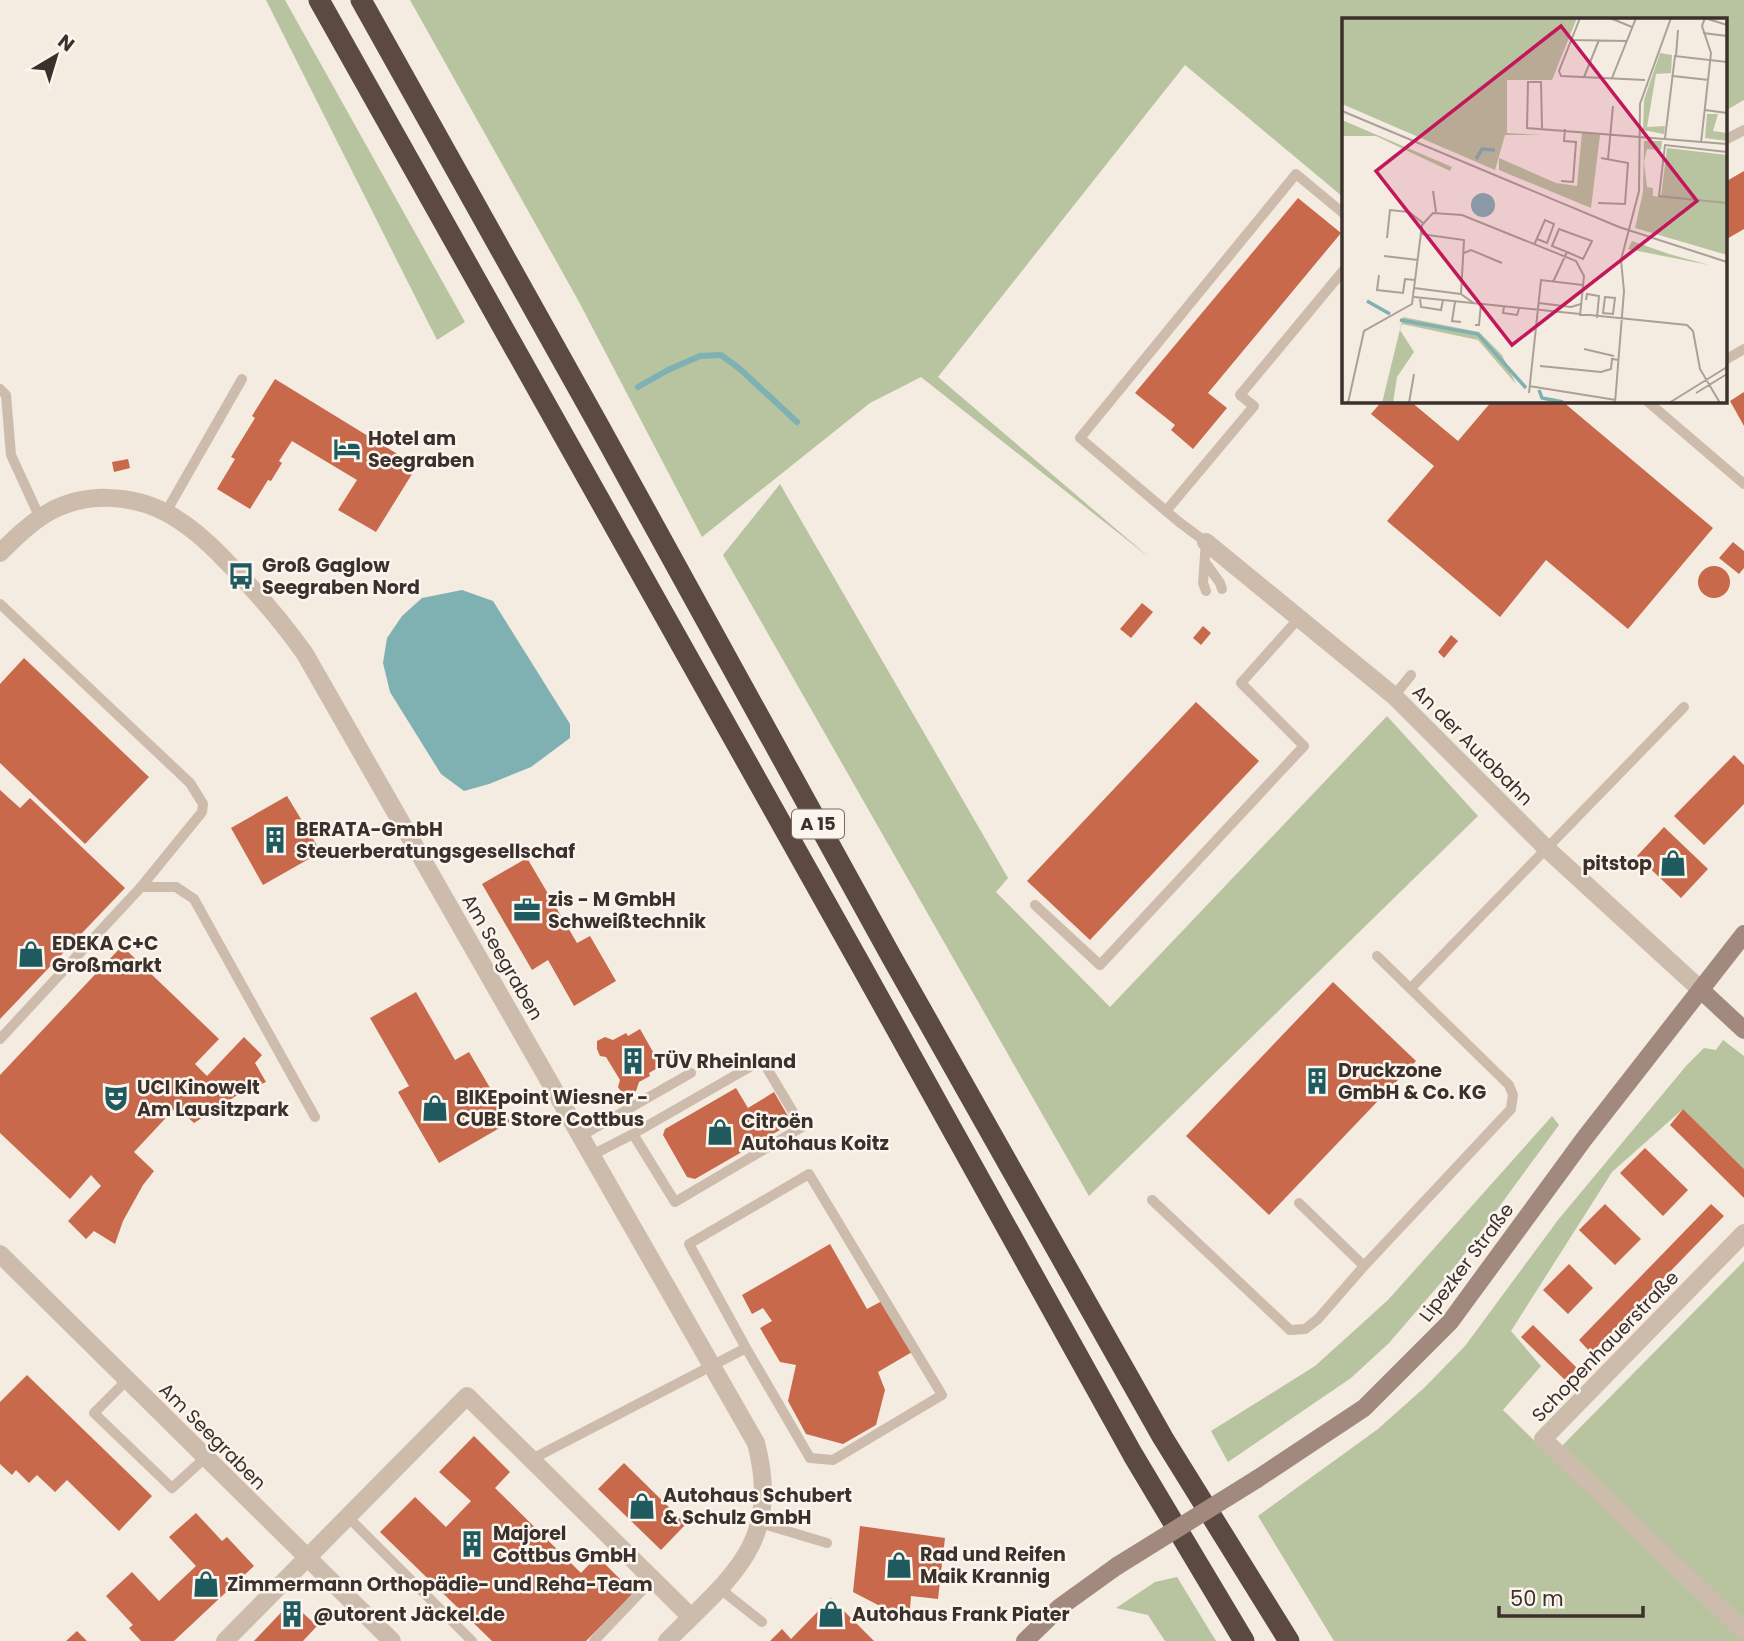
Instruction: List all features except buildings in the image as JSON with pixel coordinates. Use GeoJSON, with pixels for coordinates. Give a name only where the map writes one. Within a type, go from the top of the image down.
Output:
{"type":"FeatureCollection","features":[{"type":"Feature","properties":{"kind":"highway","name":"A 15"},"geometry":{"type":"LineString","coordinates":[[319,0],[863,969],[1126,1445],[1244,1641]]}},
{"type":"Feature","properties":{"kind":"highway","name":"A 15"},"geometry":{"type":"LineString","coordinates":[[361,0],[593,414],[891,956],[1163,1438],[1289,1641]]}},
{"type":"Feature","properties":{"kind":"main road","name":"Lipezker Straße"},"geometry":{"type":"LineString","coordinates":[[1026,1641],[1080,1591],[1364,1408],[1450,1322],[1584,1139],[1744,934]]}},
{"type":"Feature","properties":{"kind":"main road"},"geometry":{"type":"LineString","coordinates":[[1701,990],[1744,1030]]}},
{"type":"Feature","properties":{"kind":"street","name":"Am Seegraben"},"geometry":{"type":"LineString","coordinates":[[0,553],[40,518],[66,504],[84,499],[103,497],[129,500],[166,512],[197,533],[242,576],[270,607],[304,654],[756,1443],[761,1462],[763,1496],[760,1523],[748,1553],[729,1579],[667,1641]]}},
{"type":"Feature","properties":{"kind":"street","name":"An der Autobahn"},"geometry":{"type":"LineString","coordinates":[[1206,542],[1394,696],[1546,848],[1701,990]]}},
{"type":"Feature","properties":{"kind":"street","name":"Schopenhauerstraße"},"geometry":{"type":"LineString","coordinates":[[1744,1233],[1543,1439],[1744,1631]]}},
{"type":"Feature","properties":{"kind":"street","name":"Am Seegraben"},"geometry":{"type":"LineString","coordinates":[[2,1260],[392,1641]]}},
{"type":"Feature","properties":{"kind":"street"},"geometry":{"type":"LineString","coordinates":[[225,1641],[467,1395],[691,1617]]}},
{"type":"Feature","properties":{"kind":"lane"},"geometry":{"type":"LineString","coordinates":[[1726,140],[1744,130]]}},
{"type":"Feature","properties":{"kind":"lane"},"geometry":{"type":"LineString","coordinates":[[1206,591],[1203,583],[1206,542],[1080,438],[1296,174],[1342,212]]}},
{"type":"Feature","properties":{"kind":"lane"},"geometry":{"type":"LineString","coordinates":[[1167,512],[1254,406],[1240,395],[1342,272]]}},
{"type":"Feature","properties":{"kind":"lane"},"geometry":{"type":"LineString","coordinates":[[1726,359],[1744,349]]}},
{"type":"Feature","properties":{"kind":"lane"},"geometry":{"type":"LineString","coordinates":[[166,512],[242,379]]}},
{"type":"Feature","properties":{"kind":"lane"},"geometry":{"type":"LineString","coordinates":[[0,389],[6,396],[11,455],[40,518]]}},
{"type":"Feature","properties":{"kind":"lane"},"geometry":{"type":"LineString","coordinates":[[1650,402],[1744,484]]}},
{"type":"Feature","properties":{"kind":"lane"},"geometry":{"type":"LineString","coordinates":[[1205,562],[1222,589]]}},
{"type":"Feature","properties":{"kind":"lane"},"geometry":{"type":"LineString","coordinates":[[0,604],[190,783],[203,804],[202,812],[141,887],[0,1039]]}},
{"type":"Feature","properties":{"kind":"lane"},"geometry":{"type":"LineString","coordinates":[[1035,905],[1100,965],[1304,746],[1241,683],[1299,618]]}},
{"type":"Feature","properties":{"kind":"lane"},"geometry":{"type":"LineString","coordinates":[[1394,696],[1411,675]]}},
{"type":"Feature","properties":{"kind":"lane"},"geometry":{"type":"LineString","coordinates":[[1411,988],[1685,707]]}},
{"type":"Feature","properties":{"kind":"lane"},"geometry":{"type":"LineString","coordinates":[[141,887],[176,887],[194,899],[315,1117]]}},
{"type":"Feature","properties":{"kind":"lane"},"geometry":{"type":"LineString","coordinates":[[1152,1200],[1290,1330],[1305,1329],[1318,1319],[1511,1109],[1513,1095],[1509,1085],[1377,956]]}},
{"type":"Feature","properties":{"kind":"lane"},"geometry":{"type":"LineString","coordinates":[[592,1155],[634,1134],[762,1060],[802,1127],[675,1202],[634,1134]]}},
{"type":"Feature","properties":{"kind":"lane"},"geometry":{"type":"LineString","coordinates":[[581,1136],[691,1073]]}},
{"type":"Feature","properties":{"kind":"lane"},"geometry":{"type":"LineString","coordinates":[[809,1174],[942,1395],[833,1460],[810,1458],[746,1348],[689,1244],[809,1174]]}},
{"type":"Feature","properties":{"kind":"lane"},"geometry":{"type":"LineString","coordinates":[[1299,1203],[1364,1266]]}},
{"type":"Feature","properties":{"kind":"lane"},"geometry":{"type":"LineString","coordinates":[[532,1459],[746,1348]]}},
{"type":"Feature","properties":{"kind":"lane"},"geometry":{"type":"LineString","coordinates":[[127,1380],[93,1413],[172,1488],[206,1457]]}},
{"type":"Feature","properties":{"kind":"lane"},"geometry":{"type":"LineString","coordinates":[[348,1517],[472,1641]]}},
{"type":"Feature","properties":{"kind":"lane"},"geometry":{"type":"LineString","coordinates":[[760,1523],[827,1543]]}},
{"type":"Feature","properties":{"kind":"lane"},"geometry":{"type":"LineString","coordinates":[[594,1641],[653,1579]]}},
{"type":"Feature","properties":{"kind":"lane"},"geometry":{"type":"LineString","coordinates":[[719,1588],[762,1622]]}},
{"type":"Feature","properties":{"kind":"green space"},"geometry":{"type":"Polygon","coordinates":[[[266,0],[285,0],[465,322],[437,340],[266,0]]]}},
{"type":"Feature","properties":{"kind":"green space"},"geometry":{"type":"Polygon","coordinates":[[[410,0],[1744,0],[1744,100],[1726,110],[1726,18],[1342,18],[1342,196],[1185,65],[938,377],[1150,558],[921,377],[870,403],[702,537],[578,300],[410,0]]]}},
{"type":"Feature","properties":{"kind":"green space"},"geometry":{"type":"Polygon","coordinates":[[[780,484],[1008,878],[996,892],[1110,1007],[1387,716],[1478,816],[1089,1196],[723,555],[780,484]]]}},
{"type":"Feature","properties":{"kind":"green space"},"geometry":{"type":"Polygon","coordinates":[[[1723,1040],[1744,1056],[1744,1169],[1683,1109],[1612,1172],[1511,1331],[1541,1366],[1503,1410],[1551,1457],[1744,1261],[1744,1641],[1334,1641],[1258,1516],[1378,1429],[1425,1387],[1465,1346],[1558,1220],[1686,1066],[1704,1048],[1716,1050],[1723,1040]]]}},
{"type":"Feature","properties":{"kind":"green space"},"geometry":{"type":"Polygon","coordinates":[[[1552,1116],[1559,1125],[1458,1263],[1389,1343],[1351,1378],[1228,1462],[1211,1431],[1315,1366],[1388,1300],[1552,1116]]]}},
{"type":"Feature","properties":{"kind":"green space"},"geometry":{"type":"Polygon","coordinates":[[[1177,1577],[1216,1641],[1165,1641],[1148,1615],[1116,1608],[1155,1582],[1177,1577]]]}},
{"type":"Feature","properties":{"kind":"water"},"geometry":{"type":"Polygon","coordinates":[[[462,590],[493,601],[570,724],[570,738],[531,767],[464,791],[441,774],[390,692],[383,663],[387,638],[402,616],[422,598],[462,590]]]}},
{"type":"Feature","properties":{"kind":"waterway"},"geometry":{"type":"LineString","coordinates":[[638,387],[700,356],[721,355],[797,422]]}},
{"type":"Feature","properties":{"kind":"place","name":"Hotel am Seegraben"},"geometry":{"type":"Point","coordinates":[347,449]}},
{"type":"Feature","properties":{"kind":"place","name":"Groß Gaglow Seegraben Nord"},"geometry":{"type":"Point","coordinates":[241,576]}},
{"type":"Feature","properties":{"kind":"place","name":"BERATA-GmbH Steuerberatungsgesellschaf"},"geometry":{"type":"Point","coordinates":[275,840]}},
{"type":"Feature","properties":{"kind":"place","name":"pitstop"},"geometry":{"type":"Point","coordinates":[1673,863]}},
{"type":"Feature","properties":{"kind":"place","name":"zis - M GmbH Schweißtechnik"},"geometry":{"type":"Point","coordinates":[527,910]}},
{"type":"Feature","properties":{"kind":"place","name":"EDEKA C+C Großmarkt"},"geometry":{"type":"Point","coordinates":[31,954]}},
{"type":"Feature","properties":{"kind":"place","name":"TÜV Rheinland"},"geometry":{"type":"Point","coordinates":[633,1061]}},
{"type":"Feature","properties":{"kind":"place","name":"Druckzone GmbH & Co. KG"},"geometry":{"type":"Point","coordinates":[1317,1081]}},
{"type":"Feature","properties":{"kind":"place","name":"UCI Kinowelt Am Lausitzpark"},"geometry":{"type":"Point","coordinates":[116,1098]}},
{"type":"Feature","properties":{"kind":"place","name":"BIKEpoint Wiesner - CUBE Store Cottbus"},"geometry":{"type":"Point","coordinates":[435,1108]}},
{"type":"Feature","properties":{"kind":"place","name":"Citroën Autohaus Koitz"},"geometry":{"type":"Point","coordinates":[720,1132]}},
{"type":"Feature","properties":{"kind":"place","name":"Autohaus Schubert & Schulz GmbH"},"geometry":{"type":"Point","coordinates":[642,1506]}},
{"type":"Feature","properties":{"kind":"place","name":"Majorel Cottbus GmbH"},"geometry":{"type":"Point","coordinates":[472,1544]}},
{"type":"Feature","properties":{"kind":"place","name":"Rad und Reifen Maik Krannig"},"geometry":{"type":"Point","coordinates":[899,1565]}},
{"type":"Feature","properties":{"kind":"place","name":"Zimmermann Orthopädie- und Reha-Team"},"geometry":{"type":"Point","coordinates":[206,1584]}},
{"type":"Feature","properties":{"kind":"place","name":"@utorent Jäckel.de"},"geometry":{"type":"Point","coordinates":[292,1614]}},
{"type":"Feature","properties":{"kind":"place","name":"Autohaus Frank Piater"},"geometry":{"type":"Point","coordinates":[831,1614]}}]}
